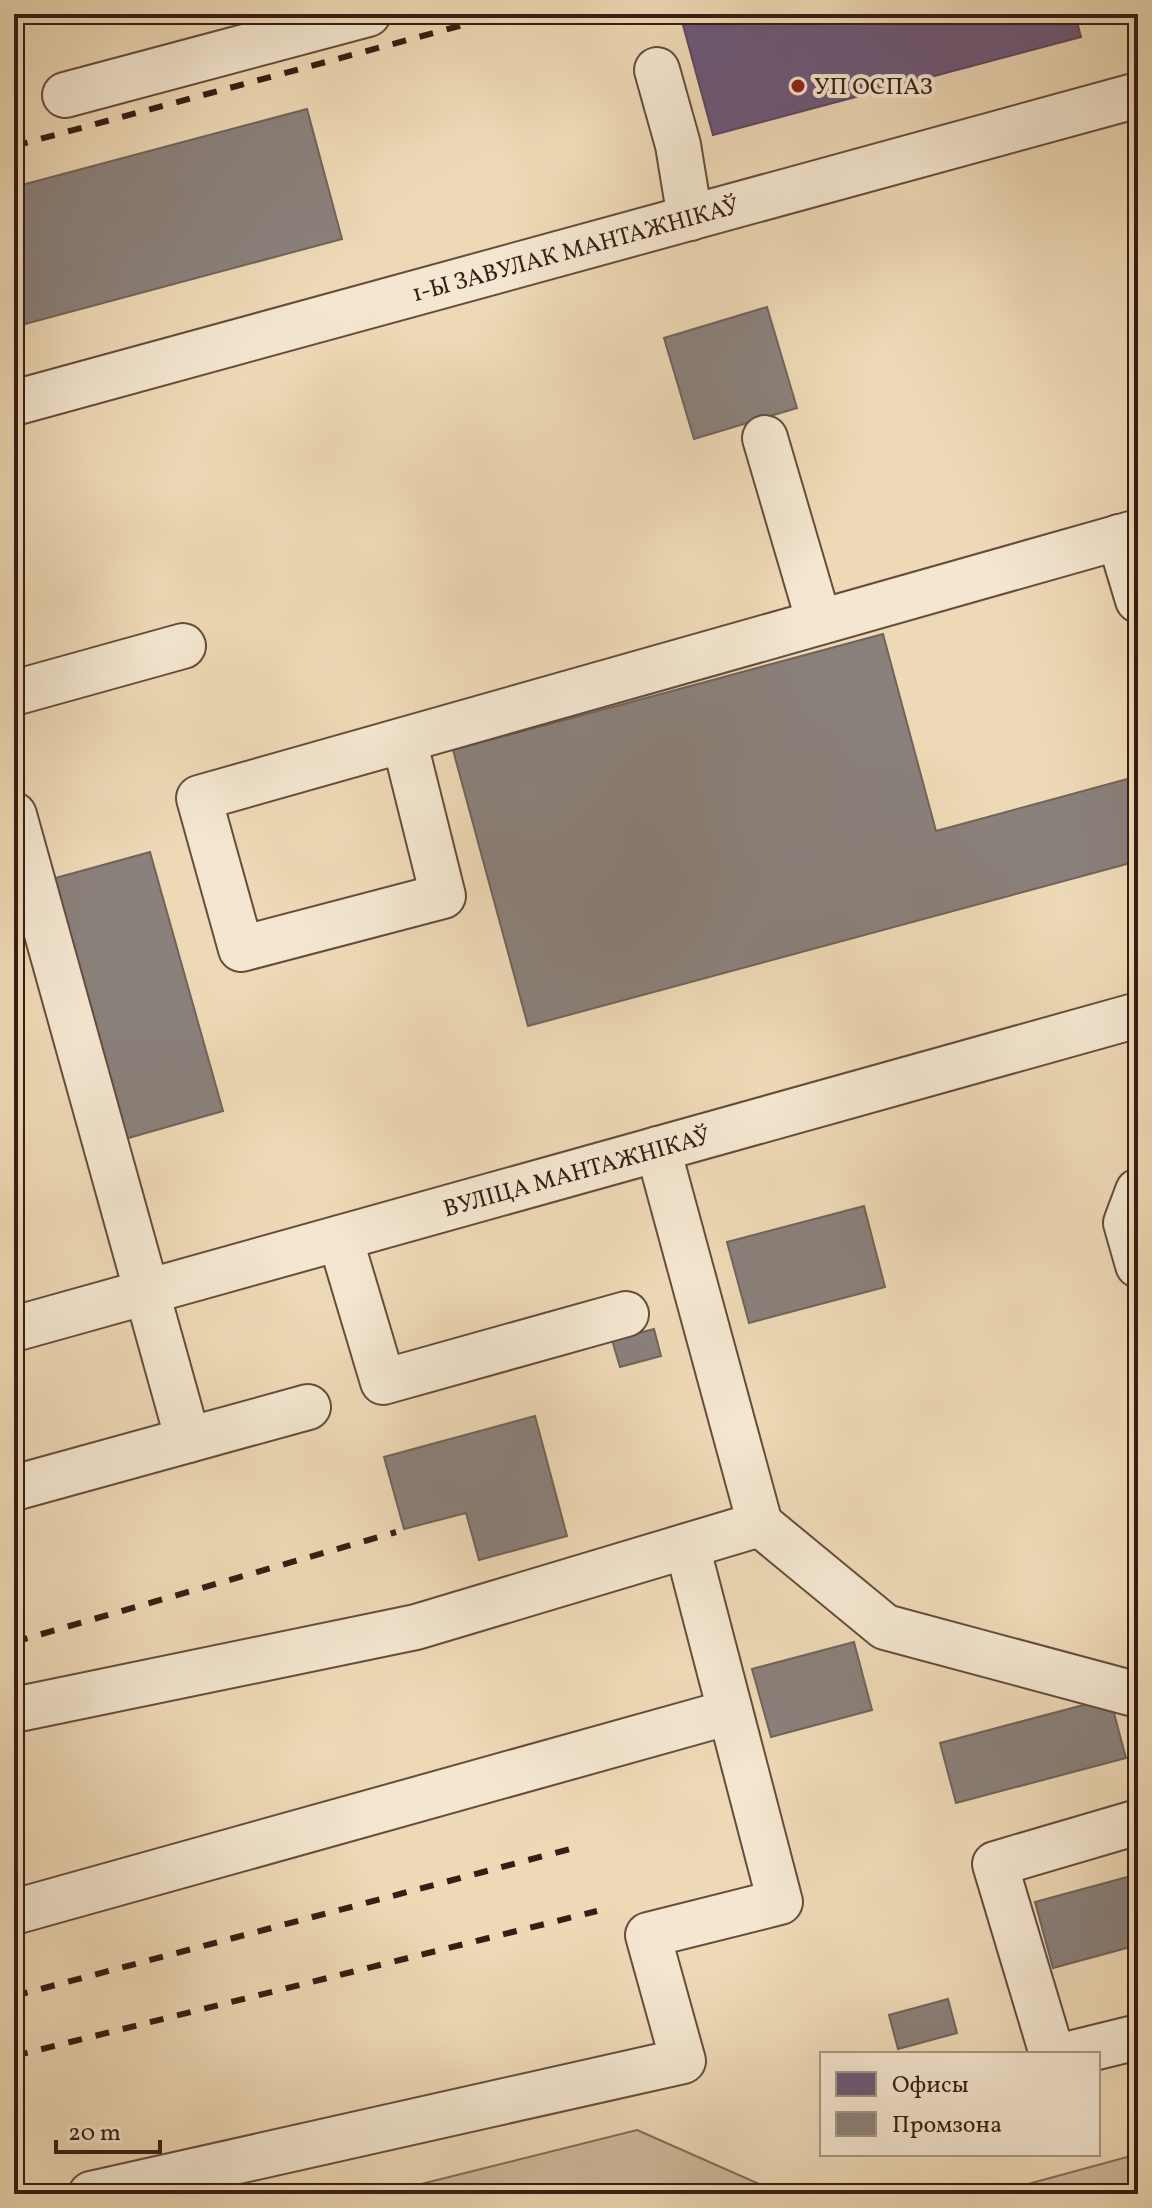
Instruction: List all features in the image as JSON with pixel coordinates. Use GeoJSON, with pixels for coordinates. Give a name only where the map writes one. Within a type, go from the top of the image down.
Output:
{"type":"FeatureCollection","features":[{"type":"Feature","properties":{"kind":"street"},"geometry":{"type":"LineString","coordinates":[[65,95],[368,14]]}},
{"type":"Feature","properties":{"kind":"street"},"geometry":{"type":"LineString","coordinates":[[657,70],[678,145],[690,218]]}},
{"type":"Feature","properties":{"kind":"street","name":"1-Ы ЗАВУЛАК МАНТАЖНІКАЎ"},"geometry":{"type":"LineString","coordinates":[[14,403],[1138,95]]}},
{"type":"Feature","properties":{"kind":"street"},"geometry":{"type":"LineString","coordinates":[[765,438],[819,622]]}},
{"type":"Feature","properties":{"kind":"street"},"geometry":{"type":"LineString","coordinates":[[404,740],[443,896],[241,949],[199,798],[1128,534],[1138,600]]}},
{"type":"Feature","properties":{"kind":"street"},"geometry":{"type":"LineString","coordinates":[[14,693],[183,646]]}},
{"type":"Feature","properties":{"kind":"street"},"geometry":{"type":"LineString","coordinates":[[14,815],[188,1440]]}},
{"type":"Feature","properties":{"kind":"street","name":"ВУЛІЦА МАНТАЖНІКАЎ"},"geometry":{"type":"LineString","coordinates":[[14,1329],[1138,1015]]}},
{"type":"Feature","properties":{"kind":"street"},"geometry":{"type":"LineString","coordinates":[[658,1149],[760,1524],[885,1627],[1138,1695]]}},
{"type":"Feature","properties":{"kind":"street"},"geometry":{"type":"LineString","coordinates":[[1138,1191],[1126,1223],[1138,1265]]}},
{"type":"Feature","properties":{"kind":"street"},"geometry":{"type":"LineString","coordinates":[[340,1238],[383,1382],[626,1314]]}},
{"type":"Feature","properties":{"kind":"street"},"geometry":{"type":"LineString","coordinates":[[14,1488],[308,1407]]}},
{"type":"Feature","properties":{"kind":"street"},"geometry":{"type":"LineString","coordinates":[[14,1710],[416,1627],[760,1524]]}},
{"type":"Feature","properties":{"kind":"street"},"geometry":{"type":"LineString","coordinates":[[91,2194],[683,2061],[648,1935],[780,1902],[687,1546]]}},
{"type":"Feature","properties":{"kind":"street"},"geometry":{"type":"LineString","coordinates":[[14,1912],[730,1712]]}},
{"type":"Feature","properties":{"kind":"street"},"geometry":{"type":"LineString","coordinates":[[1051,2052],[995,1864],[1138,1822]]}},
{"type":"Feature","properties":{"kind":"street"},"geometry":{"type":"LineString","coordinates":[[1077,2052],[1138,2037]]}},
{"type":"Feature","properties":{"kind":"shaded area"},"geometry":{"type":"Polygon","coordinates":[[[637,2130],[782,2194],[381,2194],[637,2130]]]}},
{"type":"Feature","properties":{"kind":"shaded area"},"geometry":{"type":"Polygon","coordinates":[[[1138,2154],[1138,2194],[991,2194],[1138,2154]]]}},
{"type":"Feature","properties":{"kind":"building: Офисы","name":"УП ОСПАЗ"},"geometry":{"type":"Polygon","coordinates":[[[680,14],[1075,14],[1081,37],[713,135],[680,14]]]}},
{"type":"Feature","properties":{"kind":"building: Промзона"},"geometry":{"type":"Polygon","coordinates":[[[307,109],[342,239],[14,327],[14,187],[307,109]]]}},
{"type":"Feature","properties":{"kind":"building: Промзона"},"geometry":{"type":"Polygon","coordinates":[[[767,307],[797,408],[694,439],[664,338],[767,307]]]}},
{"type":"Feature","properties":{"kind":"building: Промзона"},"geometry":{"type":"Polygon","coordinates":[[[883,634],[936,831],[1138,776],[1138,861],[528,1026],[453,750],[883,634]]]}},
{"type":"Feature","properties":{"kind":"building: Промзона"},"geometry":{"type":"Polygon","coordinates":[[[150,852],[223,1111],[125,1139],[52,879],[150,852]]]}},
{"type":"Feature","properties":{"kind":"building: Промзона"},"geometry":{"type":"Polygon","coordinates":[[[864,1206],[885,1287],[749,1323],[727,1242],[864,1206]]]}},
{"type":"Feature","properties":{"kind":"building: Промзона"},"geometry":{"type":"Polygon","coordinates":[[[654,1329],[661,1356],[620,1367],[612,1340],[654,1329]]]}},
{"type":"Feature","properties":{"kind":"building: Промзона"},"geometry":{"type":"Polygon","coordinates":[[[535,1416],[567,1536],[479,1560],[466,1513],[404,1529],[384,1457],[535,1416]]]}},
{"type":"Feature","properties":{"kind":"building: Промзона"},"geometry":{"type":"Polygon","coordinates":[[[854,1642],[872,1710],[771,1737],[752,1669],[854,1642]]]}},
{"type":"Feature","properties":{"kind":"building: Промзона"},"geometry":{"type":"Polygon","coordinates":[[[1110,1698],[1126,1758],[956,1803],[940,1743],[1110,1698]]]}},
{"type":"Feature","properties":{"kind":"building: Промзона"},"geometry":{"type":"Polygon","coordinates":[[[1138,1874],[1138,1945],[1053,1968],[1035,1902],[1138,1874]]]}},
{"type":"Feature","properties":{"kind":"building: Промзона"},"geometry":{"type":"Polygon","coordinates":[[[948,1999],[957,2033],[898,2049],[889,2015],[948,1999]]]}},
{"type":"Feature","properties":{"kind":"railway"},"geometry":{"type":"LineString","coordinates":[[14,146],[504,14]]}},
{"type":"Feature","properties":{"kind":"railway"},"geometry":{"type":"LineString","coordinates":[[14,1642],[396,1532]]}},
{"type":"Feature","properties":{"kind":"railway"},"geometry":{"type":"LineString","coordinates":[[14,1996],[570,1849]]}},
{"type":"Feature","properties":{"kind":"railway"},"geometry":{"type":"LineString","coordinates":[[14,2056],[597,1911]]}},
{"type":"Feature","properties":{"kind":"place","name":"УП ОСПАЗ"},"geometry":{"type":"Point","coordinates":[798,86]}}]}
